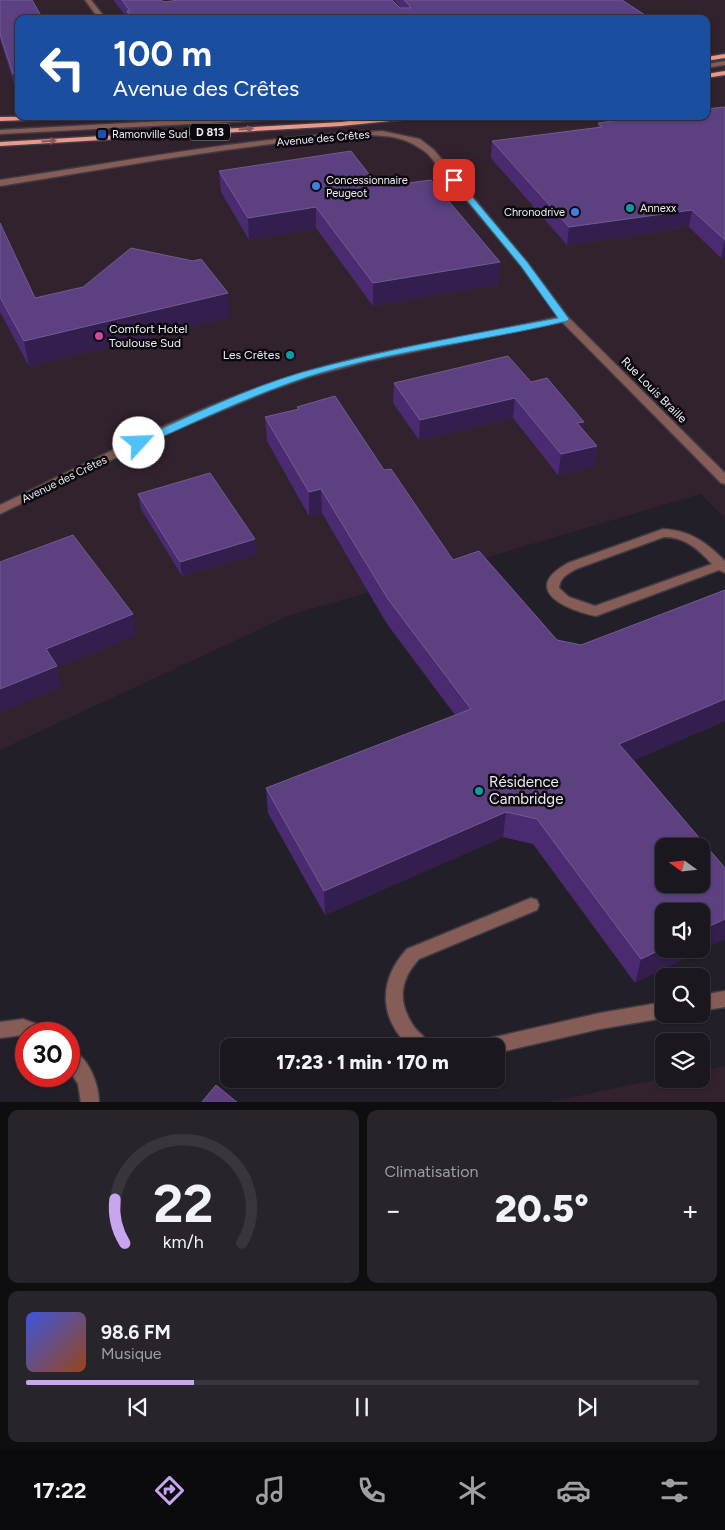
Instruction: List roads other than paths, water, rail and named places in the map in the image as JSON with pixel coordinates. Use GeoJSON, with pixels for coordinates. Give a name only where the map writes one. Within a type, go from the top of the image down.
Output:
{"type":"FeatureCollection","features":[{"type":"Feature","properties":{"kind":"main road"},"geometry":{"type":"LineString","coordinates":[[710,58],[725,56]]}},
{"type":"Feature","properties":{"kind":"main road"},"geometry":{"type":"LineString","coordinates":[[710,75],[725,73]]}},
{"type":"Feature","properties":{"kind":"main road"},"geometry":{"type":"LineString","coordinates":[[0,119],[15,118]]}},
{"type":"Feature","properties":{"kind":"main road","name":"D 813"},"geometry":{"type":"LineString","coordinates":[[0,144],[341,124],[380,120]]}},
{"type":"Feature","properties":{"kind":"street"},"geometry":{"type":"LineString","coordinates":[[88,0],[100,15]]}},
{"type":"Feature","properties":{"kind":"street"},"geometry":{"type":"LineString","coordinates":[[710,65],[725,62]]}},
{"type":"Feature","properties":{"kind":"street"},"geometry":{"type":"LineString","coordinates":[[0,132],[226,120]]}},
{"type":"Feature","properties":{"kind":"street","name":"Avenue des Crêtes"},"geometry":{"type":"LineString","coordinates":[[0,183],[255,144],[360,133],[400,136],[417,141],[431,152],[524,264],[564,319],[384,355],[305,375],[234,400],[0,510]]}},
{"type":"Feature","properties":{"kind":"street","name":"Rue Louis Braille"},"geometry":{"type":"LineString","coordinates":[[564,319],[725,480]]}},
{"type":"Feature","properties":{"kind":"street"},"geometry":{"type":"LineString","coordinates":[[663,533],[679,533],[690,538],[700,544],[723,567],[596,610],[584,609],[566,603],[554,590],[553,584],[556,577],[567,568],[663,533]]}},
{"type":"Feature","properties":{"kind":"street"},"geometry":{"type":"LineString","coordinates":[[413,1038],[405,1030],[396,1013],[393,997],[394,984],[404,962],[413,954],[531,905]]}},
{"type":"Feature","properties":{"kind":"street"},"geometry":{"type":"LineString","coordinates":[[710,1002],[725,999]]}},
{"type":"Feature","properties":{"kind":"street"},"geometry":{"type":"LineString","coordinates":[[505,1043],[600,1021],[655,1012]]}},
{"type":"Feature","properties":{"kind":"street"},"geometry":{"type":"LineString","coordinates":[[0,1030],[15,1028]]}},
{"type":"Feature","properties":{"kind":"street"},"geometry":{"type":"LineString","coordinates":[[80,1071],[88,1086],[90,1102]]}},
{"type":"Feature","properties":{"kind":"place","name":"Ramonville Sud"},"geometry":{"type":"Point","coordinates":[102,134]}},
{"type":"Feature","properties":{"kind":"place","name":"Concessionnaire Peugeot"},"geometry":{"type":"Point","coordinates":[316,186]}},
{"type":"Feature","properties":{"kind":"place","name":"Annexx"},"geometry":{"type":"Point","coordinates":[630,208]}},
{"type":"Feature","properties":{"kind":"place","name":"Chronodrive"},"geometry":{"type":"Point","coordinates":[575,212]}},
{"type":"Feature","properties":{"kind":"place","name":"Comfort Hotel Toulouse Sud"},"geometry":{"type":"Point","coordinates":[99,336]}},
{"type":"Feature","properties":{"kind":"place","name":"Les Crêtes"},"geometry":{"type":"Point","coordinates":[290,355]}},
{"type":"Feature","properties":{"kind":"place","name":"Résidence Cambridge"},"geometry":{"type":"Point","coordinates":[479,791]}}]}
